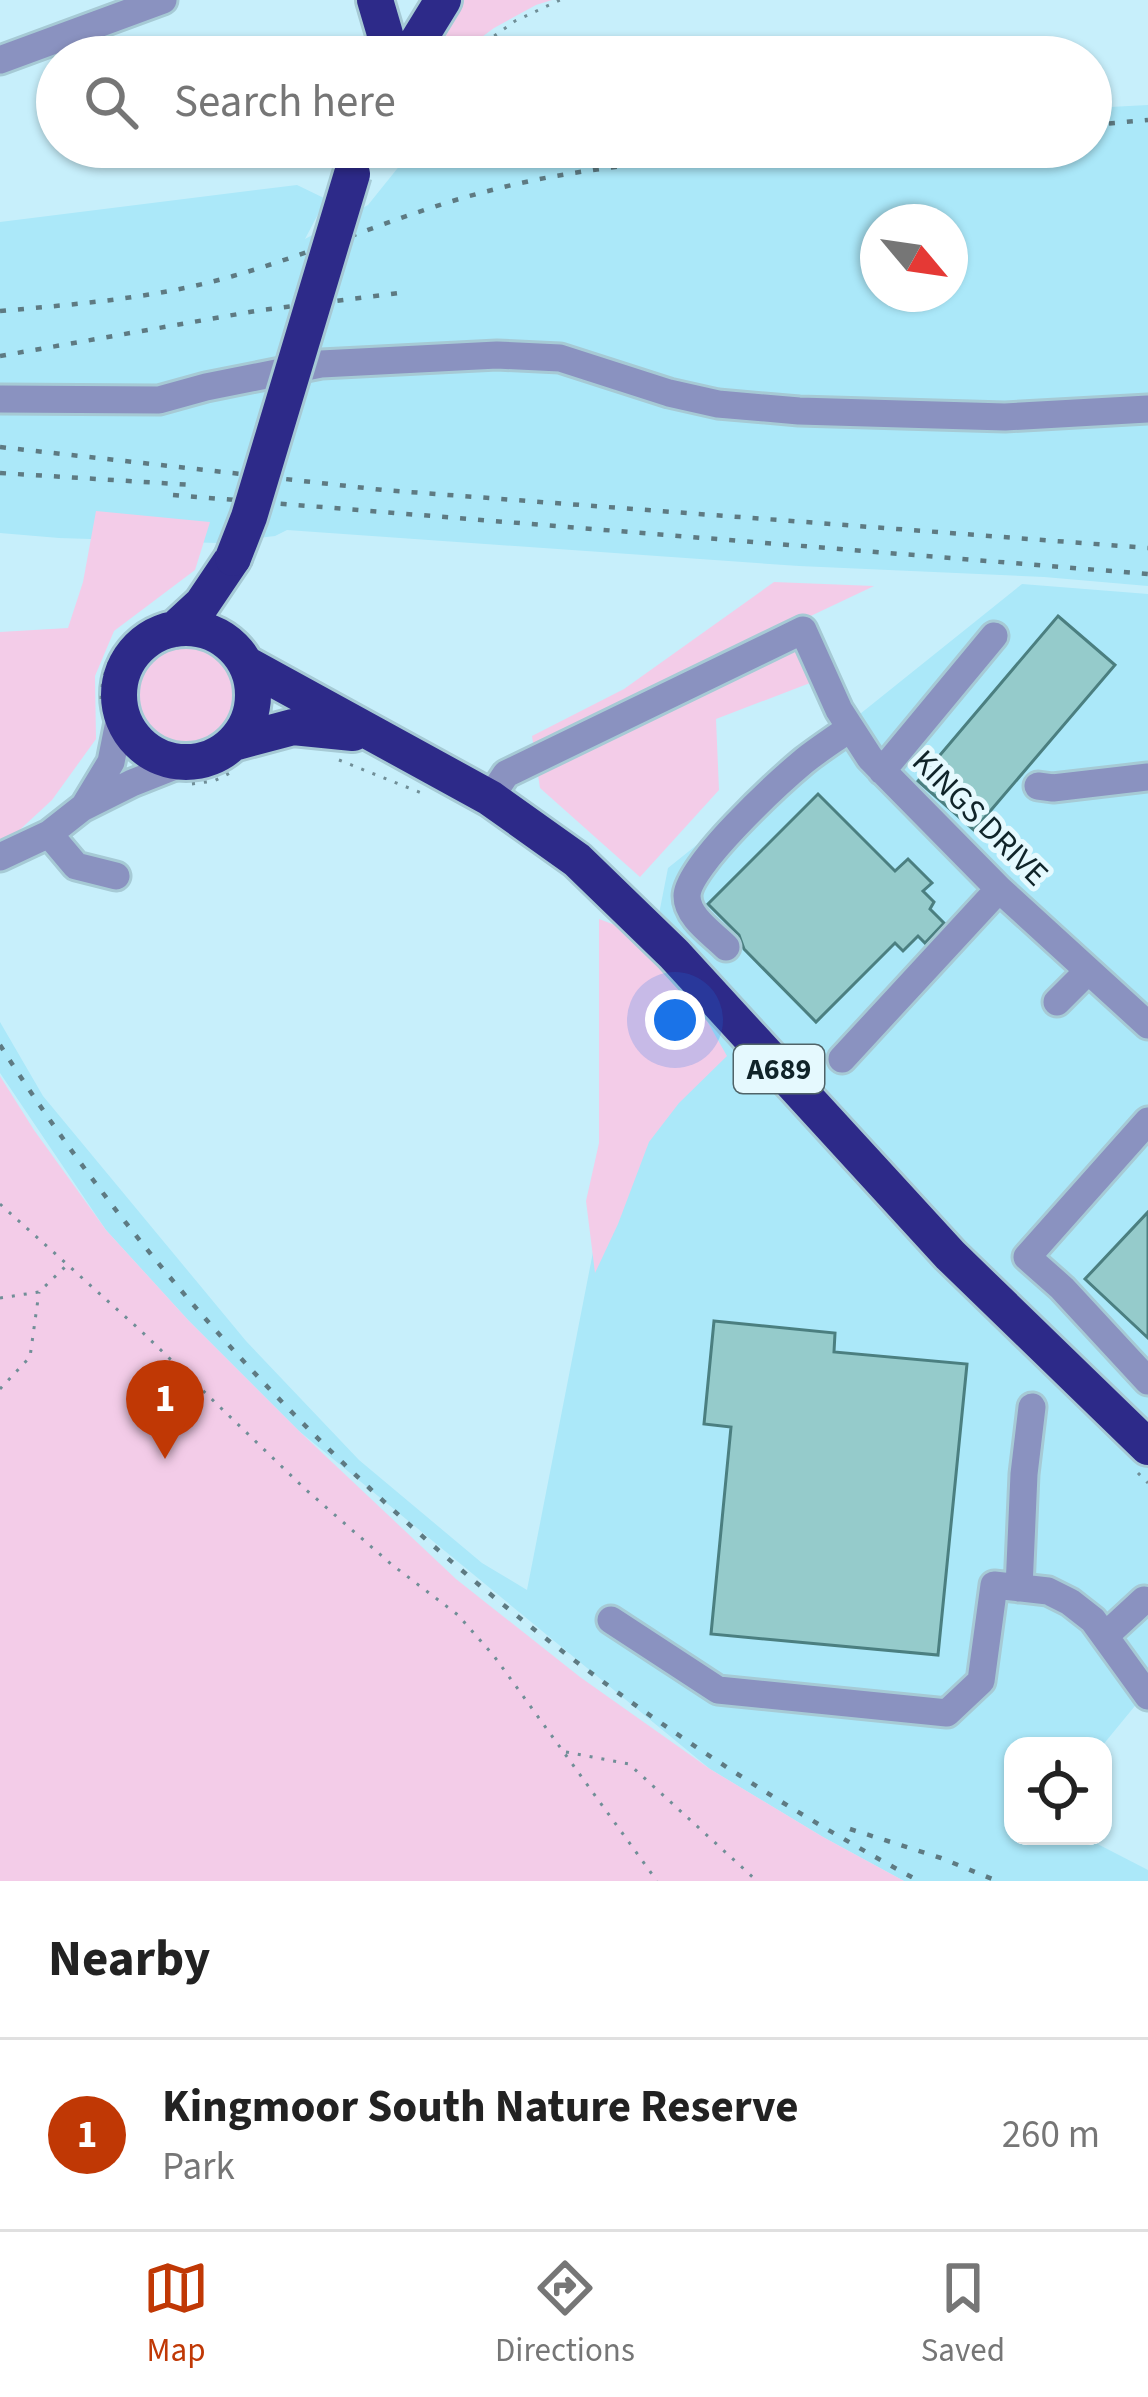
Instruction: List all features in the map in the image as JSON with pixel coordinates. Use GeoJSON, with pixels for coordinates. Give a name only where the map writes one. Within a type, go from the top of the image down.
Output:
{"type":"FeatureCollection","features":[{"type":"Feature","properties":{"kind":"highway"},"geometry":{"type":"LineString","coordinates":[[375,0],[385,36]]}},
{"type":"Feature","properties":{"kind":"highway"},"geometry":{"type":"LineString","coordinates":[[421,36],[443,0]]}},
{"type":"Feature","properties":{"kind":"highway"},"geometry":{"type":"LineString","coordinates":[[188,773],[145,748],[111,704],[133,653],[168,621],[202,604],[232,558],[249,517],[355,168]]}},
{"type":"Feature","properties":{"kind":"highway"},"geometry":{"type":"LineString","coordinates":[[232,558],[227,608],[253,699],[239,753]]}},
{"type":"Feature","properties":{"kind":"highway","name":"A689"},"geometry":{"type":"LineString","coordinates":[[168,621],[204,630],[375,737],[490,798],[577,860],[674,954],[1141,1458]]}},
{"type":"Feature","properties":{"kind":"highway","name":"A689"},"geometry":{"type":"LineString","coordinates":[[188,773],[206,759],[239,753],[293,727],[375,737]]}},
{"type":"Feature","properties":{"kind":"street"},"geometry":{"type":"LineString","coordinates":[[65,36],[163,0]]}},
{"type":"Feature","properties":{"kind":"street"},"geometry":{"type":"LineString","coordinates":[[0,60],[36,47]]}},
{"type":"Feature","properties":{"kind":"street"},"geometry":{"type":"LineString","coordinates":[[0,399],[160,400],[321,364],[497,355],[560,358],[718,404],[799,411],[1005,417],[1148,409]]}},
{"type":"Feature","properties":{"kind":"street","name":"KINGS DRIVE"},"geometry":{"type":"LineString","coordinates":[[490,798],[506,774],[803,630],[839,710],[870,758],[999,889],[1148,1025]]}},
{"type":"Feature","properties":{"kind":"street"},"geometry":{"type":"LineString","coordinates":[[882,771],[994,636]]}},
{"type":"Feature","properties":{"kind":"street"},"geometry":{"type":"LineString","coordinates":[[82,808],[111,762],[111,704]]}},
{"type":"Feature","properties":{"kind":"street"},"geometry":{"type":"LineString","coordinates":[[726,947],[690,912],[690,882],[704,859],[803,762],[850,728]]}},
{"type":"Feature","properties":{"kind":"street"},"geometry":{"type":"LineString","coordinates":[[0,856],[49,834],[82,808],[154,772],[188,773]]}},
{"type":"Feature","properties":{"kind":"street"},"geometry":{"type":"LineString","coordinates":[[1038,785],[1053,788],[1148,776]]}},
{"type":"Feature","properties":{"kind":"street"},"geometry":{"type":"LineString","coordinates":[[49,834],[76,866],[116,876]]}},
{"type":"Feature","properties":{"kind":"street"},"geometry":{"type":"LineString","coordinates":[[842,1059],[999,889]]}},
{"type":"Feature","properties":{"kind":"street"},"geometry":{"type":"LineString","coordinates":[[1057,1002],[1088,971]]}},
{"type":"Feature","properties":{"kind":"street"},"geometry":{"type":"LineString","coordinates":[[1148,1120],[1027,1257],[1148,1381]]}},
{"type":"Feature","properties":{"kind":"street"},"geometry":{"type":"LineString","coordinates":[[1019,1588],[1032,1407]]}},
{"type":"Feature","properties":{"kind":"street"},"geometry":{"type":"LineString","coordinates":[[611,1620],[718,1690],[947,1713],[980,1681],[994,1585],[1048,1591],[1094,1620],[1148,1696]]}},
{"type":"Feature","properties":{"kind":"street"},"geometry":{"type":"LineString","coordinates":[[1105,1636],[1144,1600]]}},
{"type":"Feature","properties":{"kind":"path"},"geometry":{"type":"LineString","coordinates":[[494,36],[560,0]]}},
{"type":"Feature","properties":{"kind":"path"},"geometry":{"type":"LineString","coordinates":[[111,704],[102,676],[111,655],[126,636],[168,621]]}},
{"type":"Feature","properties":{"kind":"path"},"geometry":{"type":"LineString","coordinates":[[188,773],[214,781],[239,753]]}},
{"type":"Feature","properties":{"kind":"path"},"geometry":{"type":"LineString","coordinates":[[333,758],[434,798]]}},
{"type":"Feature","properties":{"kind":"path"},"geometry":{"type":"LineString","coordinates":[[0,1204],[304,1487],[458,1615],[566,1752],[657,1881]]}},
{"type":"Feature","properties":{"kind":"path"},"geometry":{"type":"LineString","coordinates":[[0,1298],[39,1292],[68,1264]]}},
{"type":"Feature","properties":{"kind":"path"},"geometry":{"type":"LineString","coordinates":[[0,1389],[29,1357],[39,1292]]}},
{"type":"Feature","properties":{"kind":"path"},"geometry":{"type":"LineString","coordinates":[[1141,1458],[1148,1483]]}},
{"type":"Feature","properties":{"kind":"path"},"geometry":{"type":"LineString","coordinates":[[566,1752],[629,1764],[757,1881]]}},
{"type":"Feature","properties":{"kind":"shaded area"},"geometry":{"type":"Polygon","coordinates":[[[463,0],[552,0],[483,36],[437,36],[463,0]]]}},
{"type":"Feature","properties":{"kind":"shaded area"},"geometry":{"type":"Polygon","coordinates":[[[1148,105],[1148,586],[287,530],[275,536],[217,543],[0,533],[0,222],[297,185],[326,199],[305,239],[368,205],[398,168],[1112,168],[1112,107],[1148,105]]]}},
{"type":"Feature","properties":{"kind":"shaded area"},"geometry":{"type":"Polygon","coordinates":[[[96,511],[210,522],[195,570],[114,631],[95,676],[96,739],[52,800],[12,837],[0,842],[0,632],[68,628],[83,582],[96,511]]]}},
{"type":"Feature","properties":{"kind":"shaded area"},"geometry":{"type":"Polygon","coordinates":[[[774,582],[874,586],[798,622],[810,683],[716,719],[719,790],[640,877],[540,788],[532,736],[624,689],[774,582]]]}},
{"type":"Feature","properties":{"kind":"shaded area"},"geometry":{"type":"Polygon","coordinates":[[[1022,584],[1148,594],[1148,1690],[1109,1737],[1004,1737],[1004,1845],[1099,1845],[1148,1870],[1148,1881],[904,1881],[710,1769],[299,1431],[106,1230],[0,1073],[0,1022],[43,1096],[246,1341],[359,1460],[482,1563],[527,1590],[668,868],[1022,584]]]}},
{"type":"Feature","properties":{"kind":"shaded area"},"geometry":{"type":"Polygon","coordinates":[[[187,644],[208,648],[225,660],[237,677],[241,698],[237,719],[225,736],[208,748],[187,752],[166,748],[149,736],[137,719],[133,698],[137,677],[149,660],[166,648],[187,644]]]}},
{"type":"Feature","properties":{"kind":"shaded area"},"geometry":{"type":"Polygon","coordinates":[[[599,919],[615,925],[681,975],[727,1056],[679,1103],[649,1142],[595,1273],[586,1201],[599,1143],[599,919]]]}},
{"type":"Feature","properties":{"kind":"shaded area"},"geometry":{"type":"Polygon","coordinates":[[[0,1076],[106,1230],[299,1431],[456,1579],[580,1677],[710,1769],[904,1881],[0,1881],[0,1076]]]}},
{"type":"Feature","properties":{"kind":"building"},"geometry":{"type":"Polygon","coordinates":[[[1058,616],[1115,665],[974,830],[918,781],[1058,616]]]}},
{"type":"Feature","properties":{"kind":"building"},"geometry":{"type":"Polygon","coordinates":[[[818,794],[895,871],[908,859],[932,883],[923,891],[934,902],[930,909],[944,923],[925,943],[918,936],[903,951],[895,943],[816,1022],[744,949],[739,935],[708,904],[818,794]]]}},
{"type":"Feature","properties":{"kind":"building"},"geometry":{"type":"Polygon","coordinates":[[[1148,1212],[1148,1338],[1085,1279],[1148,1212]]]}},
{"type":"Feature","properties":{"kind":"building"},"geometry":{"type":"Polygon","coordinates":[[[714,1321],[835,1333],[834,1352],[967,1364],[938,1655],[711,1634],[731,1427],[704,1424],[714,1321]]]}},
{"type":"Feature","properties":{"kind":"railway"},"geometry":{"type":"LineString","coordinates":[[1112,123],[1148,120]]}},
{"type":"Feature","properties":{"kind":"railway"},"geometry":{"type":"LineString","coordinates":[[0,311],[204,284],[459,199],[608,168]]}},
{"type":"Feature","properties":{"kind":"railway"},"geometry":{"type":"LineString","coordinates":[[0,356],[261,310],[408,292]]}},
{"type":"Feature","properties":{"kind":"railway"},"geometry":{"type":"LineString","coordinates":[[0,447],[383,490],[1148,548]]}},
{"type":"Feature","properties":{"kind":"railway"},"geometry":{"type":"LineString","coordinates":[[0,473],[192,485]]}},
{"type":"Feature","properties":{"kind":"railway"},"geometry":{"type":"LineString","coordinates":[[173,495],[1148,574]]}},
{"type":"Feature","properties":{"kind":"railway"},"geometry":{"type":"LineString","coordinates":[[0,1045],[89,1174],[187,1297],[293,1413],[406,1522],[526,1623],[652,1717],[783,1803],[919,1881]]}},
{"type":"Feature","properties":{"kind":"railway"},"geometry":{"type":"LineString","coordinates":[[850,1829],[997,1881]]}},
{"type":"Feature","properties":{"kind":"place","name":"Kingmoor South Nature Reserve"},"geometry":{"type":"Point","coordinates":[165,1459]}}]}
